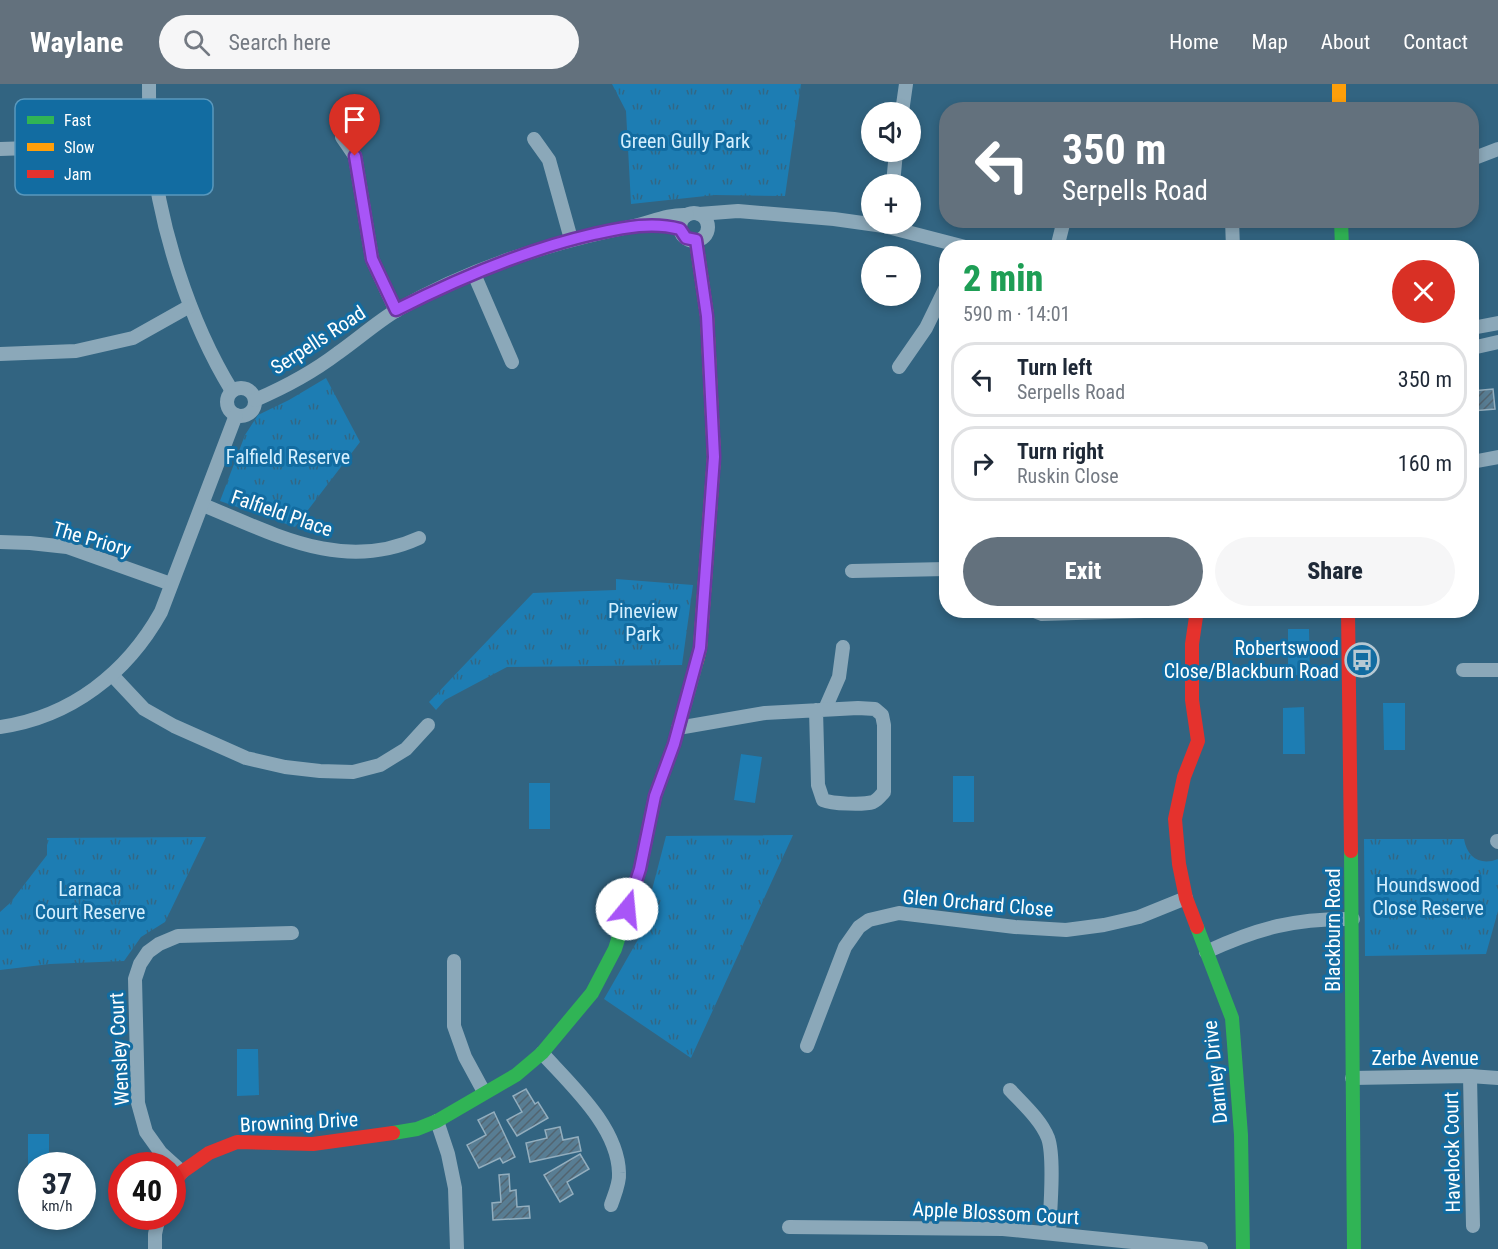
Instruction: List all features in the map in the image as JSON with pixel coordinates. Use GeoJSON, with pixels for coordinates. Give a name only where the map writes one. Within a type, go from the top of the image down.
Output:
{"type":"FeatureCollection","features":[{"type":"Feature","properties":{"kind":"street"},"geometry":{"type":"LineString","coordinates":[[148,84],[149,99]]}},
{"type":"Feature","properties":{"kind":"street"},"geometry":{"type":"LineString","coordinates":[[903,102],[906,84]]}},
{"type":"Feature","properties":{"kind":"street"},"geometry":{"type":"LineString","coordinates":[[1339,84],[1339,102]]}},
{"type":"Feature","properties":{"kind":"street"},"geometry":{"type":"LineString","coordinates":[[342,136],[355,156],[372,259],[396,310]]}},
{"type":"Feature","properties":{"kind":"street"},"geometry":{"type":"LineString","coordinates":[[534,139],[549,160],[571,239]]}},
{"type":"Feature","properties":{"kind":"street"},"geometry":{"type":"LineString","coordinates":[[0,149],[15,149]]}},
{"type":"Feature","properties":{"kind":"street"},"geometry":{"type":"LineString","coordinates":[[1479,156],[1498,149]]}},
{"type":"Feature","properties":{"kind":"street"},"geometry":{"type":"LineString","coordinates":[[159,195],[179,274],[190,306],[218,368],[232,392]]}},
{"type":"Feature","properties":{"kind":"street","name":"Serpells Road"},"geometry":{"type":"LineString","coordinates":[[255,400],[276,391],[335,356],[396,310],[446,285],[516,257],[571,239],[677,214],[738,211],[861,222]]}},
{"type":"Feature","properties":{"kind":"street"},"geometry":{"type":"LineString","coordinates":[[693,214],[704,217],[708,226],[704,236],[696,240],[686,238],[680,229],[683,218],[693,214]]}},
{"type":"Feature","properties":{"kind":"street","name":"Serpells Road"},"geometry":{"type":"LineString","coordinates":[[708,226],[728,219],[770,215]]}},
{"type":"Feature","properties":{"kind":"street","name":"Serpells Road"},"geometry":{"type":"LineString","coordinates":[[636,225],[668,226],[680,229]]}},
{"type":"Feature","properties":{"kind":"street","name":"Serpells Road"},"geometry":{"type":"LineString","coordinates":[[916,234],[939,241]]}},
{"type":"Feature","properties":{"kind":"street","name":"Browning Drive"},"geometry":{"type":"LineString","coordinates":[[186,1169],[209,1153],[237,1142],[323,1143],[417,1129],[437,1121],[516,1075],[542,1053],[592,993],[615,949],[640,869],[655,796],[678,728],[700,648],[714,457],[707,316],[696,240]]}},
{"type":"Feature","properties":{"kind":"street"},"geometry":{"type":"LineString","coordinates":[[474,274],[512,362]]}},
{"type":"Feature","properties":{"kind":"street"},"geometry":{"type":"LineString","coordinates":[[899,367],[926,328],[939,301]]}},
{"type":"Feature","properties":{"kind":"street"},"geometry":{"type":"LineString","coordinates":[[0,354],[76,351],[134,338],[190,306]]}},
{"type":"Feature","properties":{"kind":"street"},"geometry":{"type":"LineString","coordinates":[[1479,327],[1498,323]]}},
{"type":"Feature","properties":{"kind":"street"},"geometry":{"type":"LineString","coordinates":[[1479,346],[1498,342]]}},
{"type":"Feature","properties":{"kind":"street"},"geometry":{"type":"LineString","coordinates":[[241,388],[250,392],[255,400],[250,413],[240,416],[232,413],[227,404],[227,399],[232,392],[241,388]]}},
{"type":"Feature","properties":{"kind":"street"},"geometry":{"type":"LineString","coordinates":[[0,727],[22,724],[58,711],[113,675],[147,637],[161,612],[236,415]]}},
{"type":"Feature","properties":{"kind":"street"},"geometry":{"type":"LineString","coordinates":[[1479,461],[1498,458]]}},
{"type":"Feature","properties":{"kind":"street","name":"Falfield Place"},"geometry":{"type":"LineString","coordinates":[[203,505],[286,539],[331,551],[363,552],[399,546],[419,537]]}},
{"type":"Feature","properties":{"kind":"street","name":"The Priory"},"geometry":{"type":"LineString","coordinates":[[0,542],[67,547],[171,584]]}},
{"type":"Feature","properties":{"kind":"street"},"geometry":{"type":"LineString","coordinates":[[852,571],[939,569]]}},
{"type":"Feature","properties":{"kind":"street","name":"Darnley Drive"},"geometry":{"type":"LineString","coordinates":[[1196,618],[1192,644],[1192,700],[1198,741],[1184,777],[1175,819],[1179,864],[1186,898],[1232,1018],[1241,1135],[1243,1249]]}},
{"type":"Feature","properties":{"kind":"street","name":"Blackburn Road"},"geometry":{"type":"LineString","coordinates":[[1348,618],[1353,919],[1354,1249]]}},
{"type":"Feature","properties":{"kind":"street"},"geometry":{"type":"LineString","coordinates":[[678,728],[765,713],[821,709],[875,709],[882,715],[884,725],[884,792],[871,803],[830,803],[823,800],[819,792],[821,709],[839,677],[843,647]]}},
{"type":"Feature","properties":{"kind":"street"},"geometry":{"type":"LineString","coordinates":[[1464,670],[1498,670]]}},
{"type":"Feature","properties":{"kind":"street"},"geometry":{"type":"LineString","coordinates":[[113,675],[144,709],[174,726],[246,758],[285,767],[353,772],[380,765],[406,749],[428,725]]}},
{"type":"Feature","properties":{"kind":"street","name":"Glen Orchard Close"},"geometry":{"type":"LineString","coordinates":[[807,1046],[845,947],[855,931],[869,920],[899,913],[1015,927],[1066,930],[1139,917],[1186,898]]}},
{"type":"Feature","properties":{"kind":"street"},"geometry":{"type":"LineString","coordinates":[[1206,952],[1264,928],[1306,920],[1353,919]]}},
{"type":"Feature","properties":{"kind":"street","name":"Wensley Court"},"geometry":{"type":"LineString","coordinates":[[160,1152],[146,1132],[138,1103],[135,979],[140,964],[148,952],[159,944],[178,936],[291,933]]}},
{"type":"Feature","properties":{"kind":"street"},"geometry":{"type":"LineString","coordinates":[[454,961],[454,1026],[465,1058],[484,1092]]}},
{"type":"Feature","properties":{"kind":"street"},"geometry":{"type":"LineString","coordinates":[[542,1053],[589,1105],[607,1133],[616,1154],[620,1176],[611,1205]]}},
{"type":"Feature","properties":{"kind":"street","name":"Zerbe Avenue"},"geometry":{"type":"LineString","coordinates":[[1352,1078],[1470,1076],[1498,1078]]}},
{"type":"Feature","properties":{"kind":"street","name":"Havelock Court"},"geometry":{"type":"LineString","coordinates":[[1470,1076],[1473,1226]]}},
{"type":"Feature","properties":{"kind":"street"},"geometry":{"type":"LineString","coordinates":[[1010,1090],[1040,1124],[1048,1139],[1051,1156],[1049,1233]]}},
{"type":"Feature","properties":{"kind":"street"},"geometry":{"type":"LineString","coordinates":[[437,1121],[448,1154],[454,1188],[457,1249]]}},
{"type":"Feature","properties":{"kind":"street","name":"Apple Blossom Court"},"geometry":{"type":"LineString","coordinates":[[789,1227],[960,1228],[1049,1233],[1201,1249]]}},
{"type":"Feature","properties":{"kind":"street"},"geometry":{"type":"LineString","coordinates":[[155,1249],[156,1230]]}},
{"type":"Feature","properties":{"kind":"green space","name":"Green Gully Park"},"geometry":{"type":"Polygon","coordinates":[[[612,84],[801,84],[785,196],[715,195],[631,204],[626,111],[612,84]]]}},
{"type":"Feature","properties":{"kind":"green space","name":"Falfield Reserve"},"geometry":{"type":"Polygon","coordinates":[[[326,378],[360,442],[295,527],[220,501],[245,435],[258,415],[326,378]]]}},
{"type":"Feature","properties":{"kind":"green space","name":"Pineview Park"},"geometry":{"type":"Polygon","coordinates":[[[616,579],[693,585],[682,665],[507,667],[445,700],[436,710],[429,702],[533,593],[616,590],[616,579]]]}},
{"type":"Feature","properties":{"kind":"green space"},"geometry":{"type":"Polygon","coordinates":[[[1288,629],[1309,629],[1310,675],[1288,675],[1288,629]]]}},
{"type":"Feature","properties":{"kind":"green space"},"geometry":{"type":"Polygon","coordinates":[[[1383,703],[1405,703],[1405,750],[1384,750],[1383,703]]]}},
{"type":"Feature","properties":{"kind":"green space"},"geometry":{"type":"Polygon","coordinates":[[[1304,707],[1305,754],[1283,754],[1283,708],[1304,707]]]}},
{"type":"Feature","properties":{"kind":"green space"},"geometry":{"type":"Polygon","coordinates":[[[741,754],[762,757],[755,803],[734,800],[741,754]]]}},
{"type":"Feature","properties":{"kind":"green space"},"geometry":{"type":"Polygon","coordinates":[[[953,776],[974,776],[974,822],[953,822],[953,776]]]}},
{"type":"Feature","properties":{"kind":"green space"},"geometry":{"type":"Polygon","coordinates":[[[529,783],[550,783],[550,829],[529,829],[529,783]]]}},
{"type":"Feature","properties":{"kind":"green space"},"geometry":{"type":"Polygon","coordinates":[[[793,835],[691,1058],[604,999],[640,936],[666,836],[793,835]]]}},
{"type":"Feature","properties":{"kind":"green space","name":"Larnaca Court Reserve"},"geometry":{"type":"Polygon","coordinates":[[[206,837],[165,922],[141,937],[124,961],[50,964],[0,970],[0,912],[10,903],[47,855],[47,838],[206,837]]]}},
{"type":"Feature","properties":{"kind":"green space","name":"Houndswood Close Reserve"},"geometry":{"type":"Polygon","coordinates":[[[1364,839],[1464,839],[1468,851],[1476,859],[1486,862],[1498,859],[1498,911],[1486,954],[1365,956],[1364,839]]]}},
{"type":"Feature","properties":{"kind":"green space"},"geometry":{"type":"Polygon","coordinates":[[[237,1049],[258,1049],[259,1095],[237,1096],[237,1049]]]}},
{"type":"Feature","properties":{"kind":"green space"},"geometry":{"type":"Polygon","coordinates":[[[28,1134],[49,1134],[49,1152],[28,1152],[28,1134]]]}},
{"type":"Feature","properties":{"kind":"building"},"geometry":{"type":"Polygon","coordinates":[[[1493,389],[1495,409],[1479,410],[1479,390],[1493,389]]]}},
{"type":"Feature","properties":{"kind":"building"},"geometry":{"type":"Polygon","coordinates":[[[526,1089],[535,1104],[538,1102],[548,1118],[517,1136],[507,1120],[522,1112],[513,1096],[526,1089]]]}},
{"type":"Feature","properties":{"kind":"building"},"geometry":{"type":"Polygon","coordinates":[[[494,1112],[515,1157],[503,1163],[500,1158],[479,1168],[467,1145],[486,1135],[478,1120],[494,1112]]]}},
{"type":"Feature","properties":{"kind":"building"},"geometry":{"type":"Polygon","coordinates":[[[560,1127],[563,1140],[578,1137],[581,1151],[530,1162],[526,1143],[547,1138],[545,1130],[560,1127]]]}},
{"type":"Feature","properties":{"kind":"building"},"geometry":{"type":"Polygon","coordinates":[[[580,1154],[589,1169],[567,1182],[573,1194],[560,1202],[544,1175],[580,1154]]]}},
{"type":"Feature","properties":{"kind":"building"},"geometry":{"type":"Polygon","coordinates":[[[509,1174],[510,1191],[516,1190],[517,1207],[529,1206],[530,1218],[493,1220],[492,1203],[501,1202],[499,1175],[509,1174]]]}},
{"type":"Feature","properties":{"kind":"traffic: fast"},"geometry":{"type":"LineString","coordinates":[[1341,228],[1342,240]]}},
{"type":"Feature","properties":{"kind":"traffic: fast"},"geometry":{"type":"LineString","coordinates":[[393,1133],[417,1129],[437,1121],[516,1075],[542,1053],[592,993],[615,949],[640,869],[655,796],[674,744],[697,661]]}},
{"type":"Feature","properties":{"kind":"traffic: fast"},"geometry":{"type":"LineString","coordinates":[[1351,851],[1354,1249]]}},
{"type":"Feature","properties":{"kind":"traffic: fast"},"geometry":{"type":"LineString","coordinates":[[1197,927],[1232,1018],[1241,1135],[1243,1249]]}},
{"type":"Feature","properties":{"kind":"traffic: slow"},"geometry":{"type":"LineString","coordinates":[[1339,84],[1339,102]]}},
{"type":"Feature","properties":{"kind":"traffic: slow"},"geometry":{"type":"LineString","coordinates":[[696,240],[707,316],[714,457],[700,648],[697,661]]}},
{"type":"Feature","properties":{"kind":"traffic: jam"},"geometry":{"type":"LineString","coordinates":[[1196,618],[1192,644],[1192,700],[1198,741],[1184,777],[1175,819],[1179,864],[1186,898],[1197,927]]}},
{"type":"Feature","properties":{"kind":"traffic: jam"},"geometry":{"type":"LineString","coordinates":[[1348,618],[1351,851]]}},
{"type":"Feature","properties":{"kind":"traffic: jam"},"geometry":{"type":"LineString","coordinates":[[186,1169],[209,1153],[237,1142],[313,1144],[393,1133]]}},
{"type":"Feature","properties":{"kind":"place","name":"Robertswood Close/Blackburn Road"},"geometry":{"type":"Point","coordinates":[1362,660]}},
{"type":"Feature","properties":{"kind":"route"},"geometry":{"type":"LineString","coordinates":[[355,156],[372,259],[396,310],[446,285],[516,257],[571,239],[636,225],[668,226],[680,229],[686,238],[696,240],[707,316],[714,457],[700,648],[674,744],[655,796],[640,869],[627,909]]}}]}
